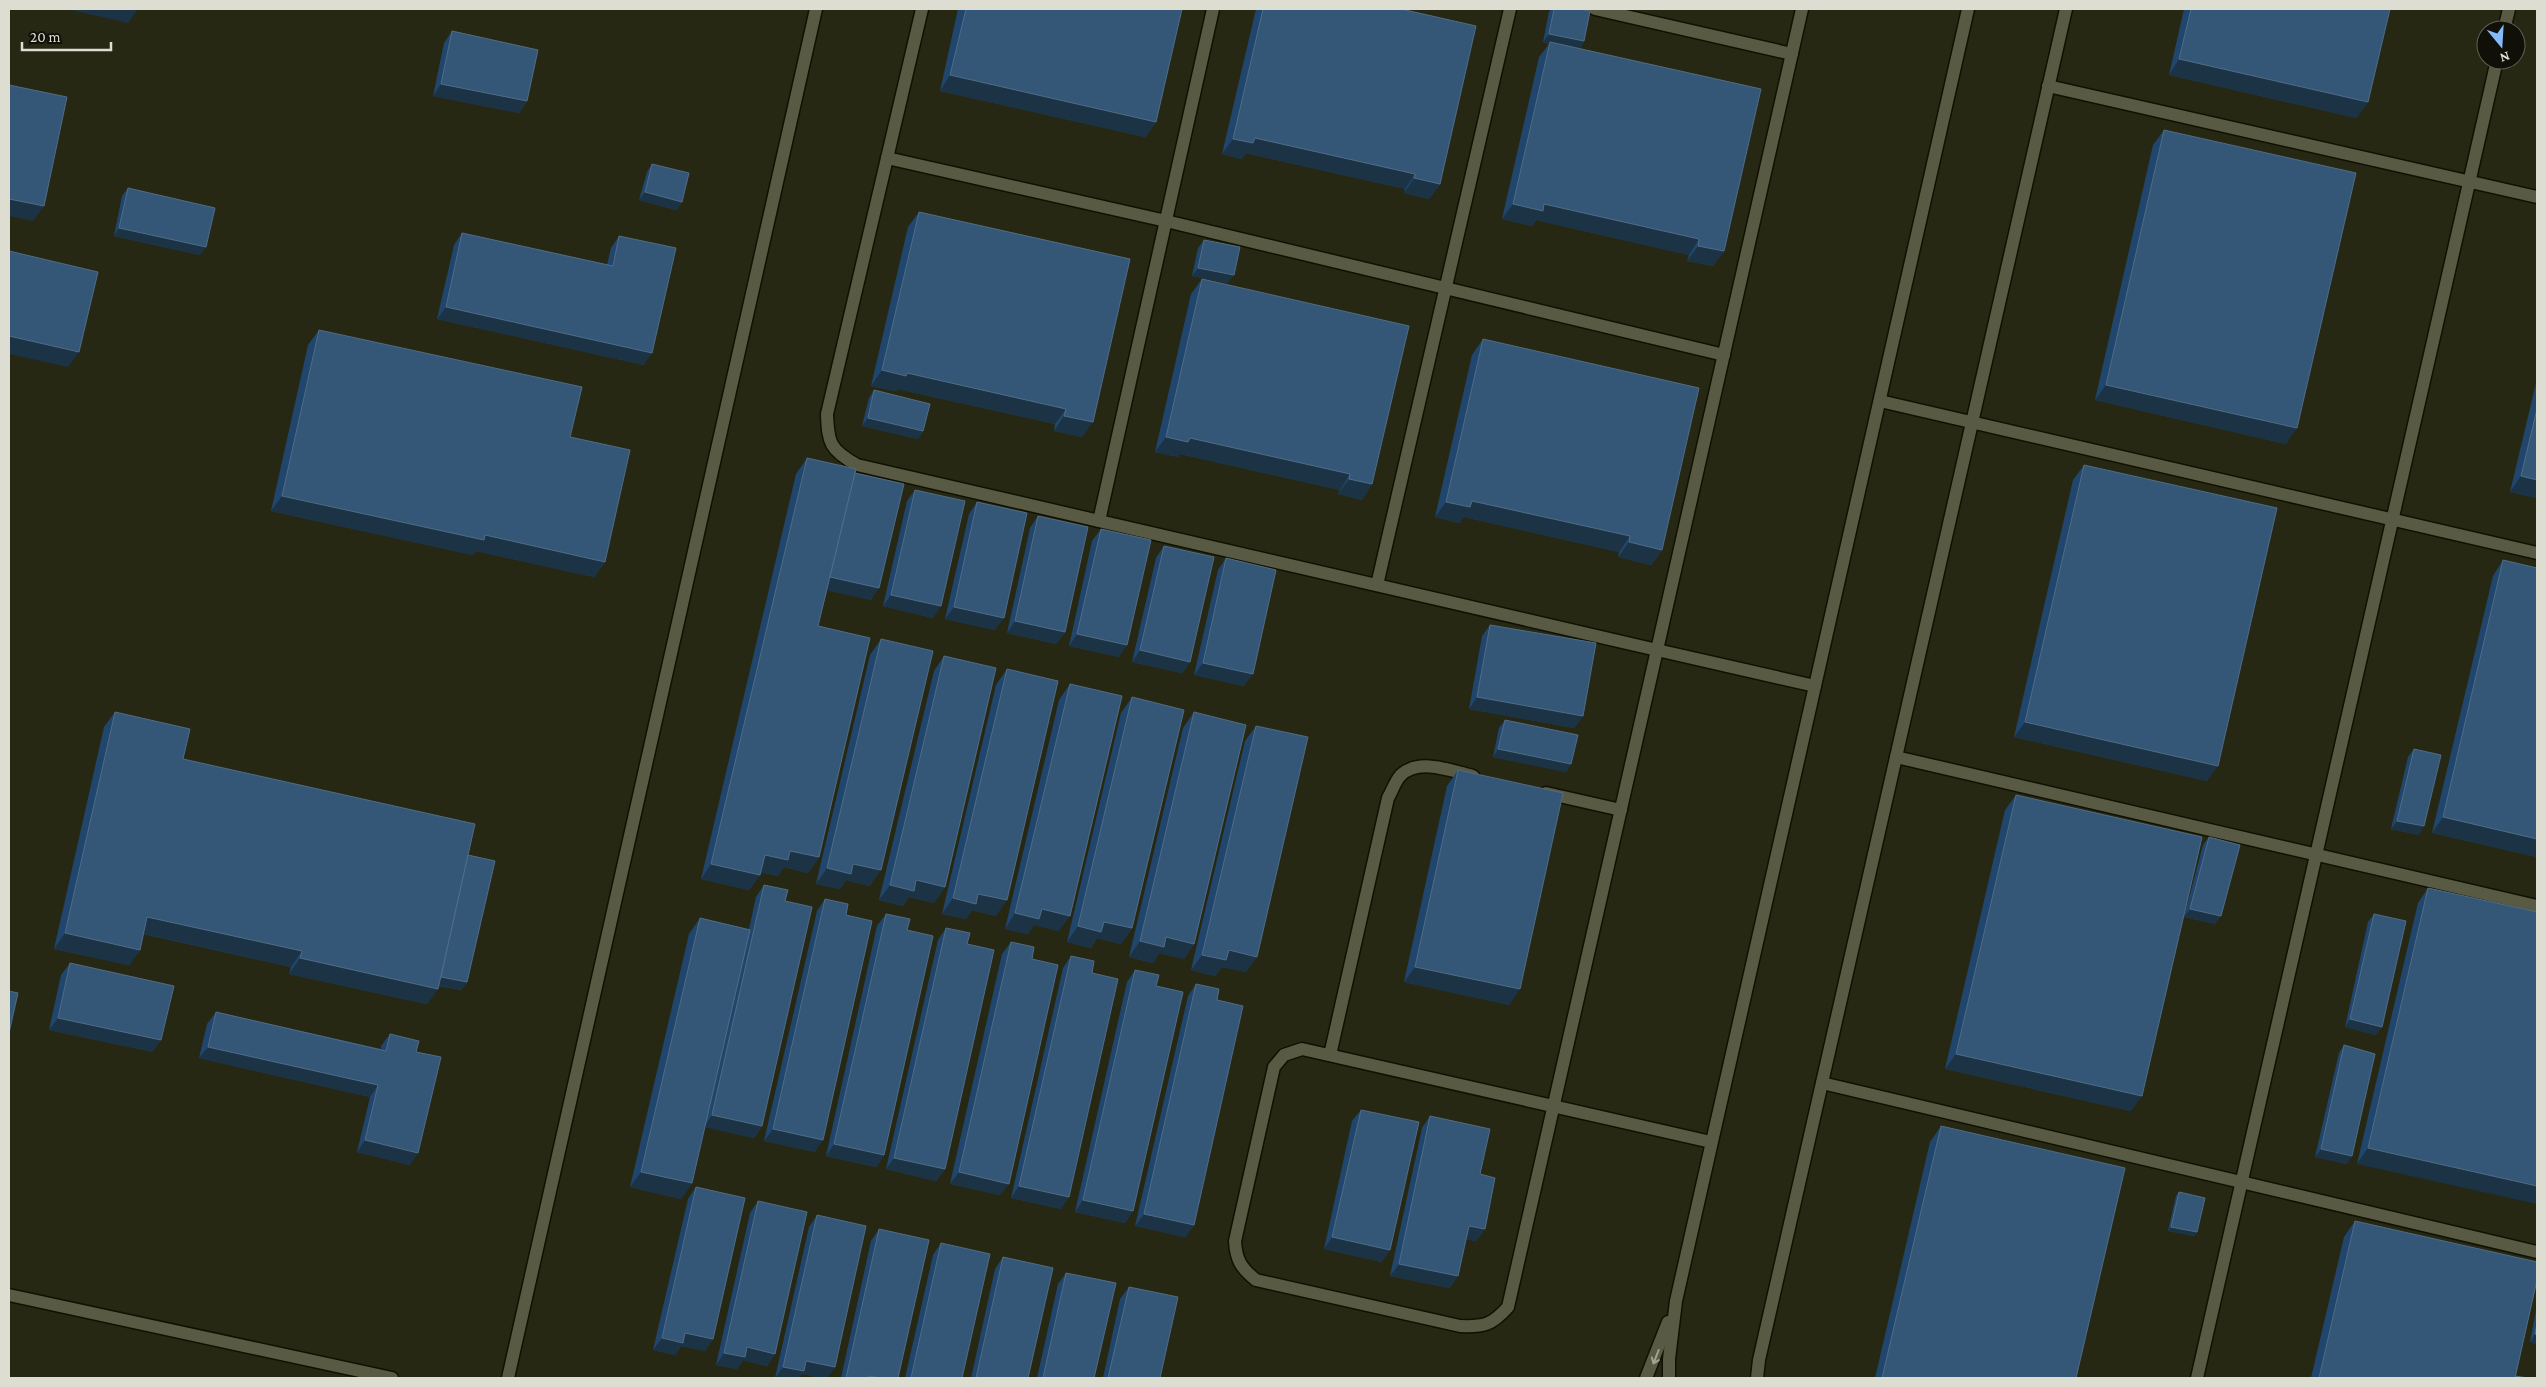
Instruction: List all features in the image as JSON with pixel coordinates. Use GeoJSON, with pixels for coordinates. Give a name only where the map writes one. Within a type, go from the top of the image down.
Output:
{"type":"FeatureCollection","features":[{"type":"Feature","properties":{"kind":"street"},"geometry":{"type":"LineString","coordinates":[[508,1378],[816,9]]}},
{"type":"Feature","properties":{"kind":"street"},"geometry":{"type":"LineString","coordinates":[[922,9],[827,414],[828,439],[841,456],[856,465],[1815,686]]}},
{"type":"Feature","properties":{"kind":"street"},"geometry":{"type":"LineString","coordinates":[[1099,521],[1213,9]]}},
{"type":"Feature","properties":{"kind":"street"},"geometry":{"type":"LineString","coordinates":[[1376,585],[1510,9]]}},
{"type":"Feature","properties":{"kind":"street"},"geometry":{"type":"LineString","coordinates":[[1595,9],[1792,54]]}},
{"type":"Feature","properties":{"kind":"street"},"geometry":{"type":"LineString","coordinates":[[1711,1142],[1554,1107],[1302,1049],[1284,1055],[1274,1067],[1235,1242],[1236,1256],[1242,1269],[1256,1280],[1460,1326],[1478,1327],[1495,1321],[1508,1307],[1554,1107],[1802,9]]}},
{"type":"Feature","properties":{"kind":"street"},"geometry":{"type":"LineString","coordinates":[[1669,1378],[1669,1359],[1676,1301],[1968,9]]}},
{"type":"Feature","properties":{"kind":"street"},"geometry":{"type":"LineString","coordinates":[[1757,1378],[1758,1360],[2066,9]]}},
{"type":"Feature","properties":{"kind":"street"},"geometry":{"type":"LineString","coordinates":[[2197,1378],[2495,70]]}},
{"type":"Feature","properties":{"kind":"street"},"geometry":{"type":"LineString","coordinates":[[2048,86],[2537,197]]}},
{"type":"Feature","properties":{"kind":"street"},"geometry":{"type":"LineString","coordinates":[[887,158],[1166,221],[1724,355]]}},
{"type":"Feature","properties":{"kind":"street"},"geometry":{"type":"LineString","coordinates":[[1880,401],[2537,553]]}},
{"type":"Feature","properties":{"kind":"street"},"geometry":{"type":"LineString","coordinates":[[1896,758],[2537,906]]}},
{"type":"Feature","properties":{"kind":"street"},"geometry":{"type":"LineString","coordinates":[[1330,1055],[1388,798],[1396,783],[1400,776],[1416,767],[1436,767],[1485,778]]}},
{"type":"Feature","properties":{"kind":"street"},"geometry":{"type":"LineString","coordinates":[[1533,790],[1621,810]]}},
{"type":"Feature","properties":{"kind":"street"},"geometry":{"type":"LineString","coordinates":[[1822,1084],[2537,1252]]}},
{"type":"Feature","properties":{"kind":"street"},"geometry":{"type":"LineString","coordinates":[[9,1294],[392,1378]]}},
{"type":"Feature","properties":{"kind":"street"},"geometry":{"type":"LineString","coordinates":[[1646,1378],[1676,1301]]}},
{"type":"Feature","properties":{"kind":"building"},"geometry":{"type":"Polygon","coordinates":[[[966,9],[1182,9],[1156,122],[950,75],[966,9]]]}},
{"type":"Feature","properties":{"kind":"building"},"geometry":{"type":"Polygon","coordinates":[[[1263,9],[1401,9],[1476,26],[1440,184],[1414,178],[1415,174],[1255,138],[1253,143],[1233,139],[1263,9]]]}},
{"type":"Feature","properties":{"kind":"building"},"geometry":{"type":"Polygon","coordinates":[[[1554,9],[1590,11],[1584,41],[1549,34],[1554,9]]]}},
{"type":"Feature","properties":{"kind":"building"},"geometry":{"type":"Polygon","coordinates":[[[2191,9],[2390,9],[2368,102],[2179,59],[2191,9]]]}},
{"type":"Feature","properties":{"kind":"building"},"geometry":{"type":"Polygon","coordinates":[[[452,31],[538,50],[527,101],[441,84],[452,31]]]}},
{"type":"Feature","properties":{"kind":"building"},"geometry":{"type":"Polygon","coordinates":[[[1550,42],[1761,89],[1724,251],[1698,246],[1699,239],[1544,204],[1543,211],[1513,204],[1550,42]]]}},
{"type":"Feature","properties":{"kind":"building"},"geometry":{"type":"Polygon","coordinates":[[[9,85],[67,97],[44,206],[9,199],[9,85]]]}},
{"type":"Feature","properties":{"kind":"building"},"geometry":{"type":"Polygon","coordinates":[[[2164,130],[2356,173],[2297,428],[2106,385],[2164,130]]]}},
{"type":"Feature","properties":{"kind":"building"},"geometry":{"type":"Polygon","coordinates":[[[652,164],[689,173],[682,202],[645,192],[652,164]]]}},
{"type":"Feature","properties":{"kind":"building"},"geometry":{"type":"Polygon","coordinates":[[[128,188],[215,208],[206,247],[119,228],[128,188]]]}},
{"type":"Feature","properties":{"kind":"building"},"geometry":{"type":"Polygon","coordinates":[[[919,212],[1130,259],[1093,422],[1064,416],[1066,409],[907,373],[906,376],[882,370],[919,212]]]}},
{"type":"Feature","properties":{"kind":"building"},"geometry":{"type":"Polygon","coordinates":[[[462,233],[613,266],[619,236],[676,248],[652,353],[446,307],[462,233]]]}},
{"type":"Feature","properties":{"kind":"building"},"geometry":{"type":"Polygon","coordinates":[[[1204,240],[1240,247],[1234,275],[1198,268],[1204,240]]]}},
{"type":"Feature","properties":{"kind":"building"},"geometry":{"type":"Polygon","coordinates":[[[9,251],[98,272],[79,352],[9,336],[9,251]]]}},
{"type":"Feature","properties":{"kind":"building"},"geometry":{"type":"Polygon","coordinates":[[[1202,279],[1409,326],[1372,484],[1349,479],[1350,474],[1190,438],[1188,442],[1166,437],[1202,279]]]}},
{"type":"Feature","properties":{"kind":"building"},"geometry":{"type":"Polygon","coordinates":[[[319,330],[582,387],[570,437],[630,450],[605,562],[485,535],[484,540],[282,496],[319,330]]]}},
{"type":"Feature","properties":{"kind":"building"},"geometry":{"type":"Polygon","coordinates":[[[1483,339],[1699,388],[1662,550],[1629,542],[1630,536],[1472,501],[1470,507],[1446,502],[1483,339]]]}},
{"type":"Feature","properties":{"kind":"building"},"geometry":{"type":"Polygon","coordinates":[[[874,390],[930,404],[923,431],[868,418],[874,390]]]}},
{"type":"Feature","properties":{"kind":"building"},"geometry":{"type":"Polygon","coordinates":[[[2537,409],[2537,480],[2521,476],[2537,409]]]}},
{"type":"Feature","properties":{"kind":"building"},"geometry":{"type":"Polygon","coordinates":[[[807,458],[856,469],[818,626],[870,638],[819,857],[790,851],[788,860],[765,855],[760,875],[711,864],[807,458]]]}},
{"type":"Feature","properties":{"kind":"building"},"geometry":{"type":"Polygon","coordinates":[[[2084,465],[2277,508],[2218,766],[2025,722],[2084,465]]]}},
{"type":"Feature","properties":{"kind":"building"},"geometry":{"type":"Polygon","coordinates":[[[855,473],[904,484],[879,588],[830,577],[855,473]]]}},
{"type":"Feature","properties":{"kind":"building"},"geometry":{"type":"Polygon","coordinates":[[[915,490],[965,501],[941,606],[891,595],[915,490]]]}},
{"type":"Feature","properties":{"kind":"building"},"geometry":{"type":"Polygon","coordinates":[[[977,502],[1027,513],[1004,618],[954,607],[977,502]]]}},
{"type":"Feature","properties":{"kind":"building"},"geometry":{"type":"Polygon","coordinates":[[[1038,516],[1088,527],[1065,632],[1015,621],[1038,516]]]}},
{"type":"Feature","properties":{"kind":"building"},"geometry":{"type":"Polygon","coordinates":[[[1101,529],[1151,540],[1127,645],[1077,634],[1101,529]]]}},
{"type":"Feature","properties":{"kind":"building"},"geometry":{"type":"Polygon","coordinates":[[[1164,546],[1214,557],[1190,662],[1140,650],[1164,546]]]}},
{"type":"Feature","properties":{"kind":"building"},"geometry":{"type":"Polygon","coordinates":[[[1226,558],[1276,570],[1253,674],[1203,663],[1226,558]]]}},
{"type":"Feature","properties":{"kind":"building"},"geometry":{"type":"Polygon","coordinates":[[[2503,560],[2537,568],[2537,839],[2443,817],[2503,560]]]}},
{"type":"Feature","properties":{"kind":"building"},"geometry":{"type":"Polygon","coordinates":[[[1490,625],[1596,643],[1583,716],[1477,697],[1490,625]]]}},
{"type":"Feature","properties":{"kind":"building"},"geometry":{"type":"Polygon","coordinates":[[[881,639],[933,651],[881,870],[853,864],[851,874],[827,868],[881,639]]]}},
{"type":"Feature","properties":{"kind":"building"},"geometry":{"type":"Polygon","coordinates":[[[944,656],[996,668],[945,887],[916,880],[914,891],[890,885],[944,656]]]}},
{"type":"Feature","properties":{"kind":"building"},"geometry":{"type":"Polygon","coordinates":[[[1007,669],[1058,681],[1007,900],[978,894],[976,904],[953,898],[1007,669]]]}},
{"type":"Feature","properties":{"kind":"building"},"geometry":{"type":"Polygon","coordinates":[[[1070,684],[1122,696],[1070,916],[1042,909],[1039,919],[1015,913],[1070,684]]]}},
{"type":"Feature","properties":{"kind":"building"},"geometry":{"type":"Polygon","coordinates":[[[1132,697],[1184,710],[1132,928],[1104,922],[1101,932],[1078,926],[1132,697]]]}},
{"type":"Feature","properties":{"kind":"building"},"geometry":{"type":"Polygon","coordinates":[[[115,712],[190,729],[183,759],[475,824],[438,989],[300,958],[302,951],[147,917],[140,950],[65,933],[115,712]]]}},
{"type":"Feature","properties":{"kind":"building"},"geometry":{"type":"Polygon","coordinates":[[[1194,712],[1246,725],[1194,944],[1166,937],[1164,947],[1140,941],[1194,712]]]}},
{"type":"Feature","properties":{"kind":"building"},"geometry":{"type":"Polygon","coordinates":[[[1505,720],[1578,735],[1571,764],[1498,749],[1505,720]]]}},
{"type":"Feature","properties":{"kind":"building"},"geometry":{"type":"Polygon","coordinates":[[[1256,726],[1308,737],[1257,957],[1229,950],[1226,960],[1202,955],[1256,726]]]}},
{"type":"Feature","properties":{"kind":"building"},"geometry":{"type":"Polygon","coordinates":[[[2414,749],[2441,755],[2424,826],[2397,821],[2414,749]]]}},
{"type":"Feature","properties":{"kind":"building"},"geometry":{"type":"Polygon","coordinates":[[[1458,770],[1563,793],[1520,989],[1415,967],[1458,770]]]}},
{"type":"Feature","properties":{"kind":"building"},"geometry":{"type":"Polygon","coordinates":[[[2016,795],[2202,837],[2142,1096],[1956,1054],[2016,795]]]}},
{"type":"Feature","properties":{"kind":"building"},"geometry":{"type":"Polygon","coordinates":[[[2209,837],[2240,845],[2221,916],[2190,909],[2209,837]]]}},
{"type":"Feature","properties":{"kind":"building"},"geometry":{"type":"Polygon","coordinates":[[[468,855],[495,861],[467,982],[441,977],[468,855]]]}},
{"type":"Feature","properties":{"kind":"building"},"geometry":{"type":"Polygon","coordinates":[[[764,885],[788,890],[785,901],[812,907],[762,1126],[712,1115],[764,885]]]}},
{"type":"Feature","properties":{"kind":"building"},"geometry":{"type":"Polygon","coordinates":[[[2428,888],[2537,912],[2537,1186],[2368,1148],[2428,888]]]}},
{"type":"Feature","properties":{"kind":"building"},"geometry":{"type":"Polygon","coordinates":[[[825,899],[848,904],[846,915],[872,921],[823,1140],[773,1129],[825,899]]]}},
{"type":"Feature","properties":{"kind":"building"},"geometry":{"type":"Polygon","coordinates":[[[886,914],[910,919],[907,930],[933,936],[884,1155],[834,1144],[886,914]]]}},
{"type":"Feature","properties":{"kind":"building"},"geometry":{"type":"Polygon","coordinates":[[[2374,914],[2406,921],[2382,1027],[2350,1019],[2374,914]]]}},
{"type":"Feature","properties":{"kind":"building"},"geometry":{"type":"Polygon","coordinates":[[[700,918],[750,930],[692,1183],[641,1172],[700,918]]]}},
{"type":"Feature","properties":{"kind":"building"},"geometry":{"type":"Polygon","coordinates":[[[946,928],[970,933],[967,944],[994,950],[945,1169],[894,1158],[946,928]]]}},
{"type":"Feature","properties":{"kind":"building"},"geometry":{"type":"Polygon","coordinates":[[[1011,942],[1034,947],[1032,959],[1058,965],[1009,1184],[959,1172],[1011,942]]]}},
{"type":"Feature","properties":{"kind":"building"},"geometry":{"type":"Polygon","coordinates":[[[1071,956],[1094,961],[1092,973],[1118,979],[1069,1197],[1019,1186],[1071,956]]]}},
{"type":"Feature","properties":{"kind":"building"},"geometry":{"type":"Polygon","coordinates":[[[70,963],[174,986],[161,1040],[58,1018],[70,963]]]}},
{"type":"Feature","properties":{"kind":"building"},"geometry":{"type":"Polygon","coordinates":[[[1135,970],[1159,975],[1156,986],[1183,992],[1133,1211],[1083,1200],[1135,970]]]}},
{"type":"Feature","properties":{"kind":"building"},"geometry":{"type":"Polygon","coordinates":[[[1196,984],[1219,989],[1217,1000],[1243,1006],[1194,1225],[1144,1214],[1196,984]]]}},
{"type":"Feature","properties":{"kind":"building"},"geometry":{"type":"Polygon","coordinates":[[[9,991],[18,993],[9,1033],[9,991]]]}},
{"type":"Feature","properties":{"kind":"building"},"geometry":{"type":"Polygon","coordinates":[[[216,1012],[386,1051],[390,1034],[419,1041],[416,1052],[441,1057],[418,1153],[365,1140],[378,1085],[208,1047],[216,1012]]]}},
{"type":"Feature","properties":{"kind":"building"},"geometry":{"type":"Polygon","coordinates":[[[2344,1045],[2375,1054],[2352,1156],[2321,1149],[2344,1045]]]}},
{"type":"Feature","properties":{"kind":"building"},"geometry":{"type":"Polygon","coordinates":[[[1361,1110],[1419,1122],[1390,1250],[1332,1237],[1361,1110]]]}},
{"type":"Feature","properties":{"kind":"building"},"geometry":{"type":"Polygon","coordinates":[[[1430,1116],[1490,1129],[1480,1174],[1495,1178],[1485,1229],[1469,1226],[1458,1276],[1399,1264],[1430,1116]]]}},
{"type":"Feature","properties":{"kind":"building"},"geometry":{"type":"Polygon","coordinates":[[[1941,1126],[2125,1168],[2076,1378],[1882,1378],[1941,1126]]]}},
{"type":"Feature","properties":{"kind":"building"},"geometry":{"type":"Polygon","coordinates":[[[696,1187],[745,1198],[713,1339],[685,1333],[683,1343],[662,1338],[696,1187]]]}},
{"type":"Feature","properties":{"kind":"building"},"geometry":{"type":"Polygon","coordinates":[[[2179,1192],[2205,1198],[2197,1232],[2171,1227],[2179,1192]]]}},
{"type":"Feature","properties":{"kind":"building"},"geometry":{"type":"Polygon","coordinates":[[[758,1201],[807,1212],[775,1354],[747,1347],[745,1357],[724,1353],[758,1201]]]}},
{"type":"Feature","properties":{"kind":"building"},"geometry":{"type":"Polygon","coordinates":[[[817,1215],[866,1226],[835,1367],[806,1361],[804,1371],[783,1367],[817,1215]]]}},
{"type":"Feature","properties":{"kind":"building"},"geometry":{"type":"Polygon","coordinates":[[[2355,1221],[2537,1262],[2537,1280],[2515,1378],[2319,1378],[2355,1221]]]}},
{"type":"Feature","properties":{"kind":"building"},"geometry":{"type":"Polygon","coordinates":[[[879,1229],[929,1240],[898,1378],[868,1376],[868,1378],[846,1378],[879,1229]]]}},
{"type":"Feature","properties":{"kind":"building"},"geometry":{"type":"Polygon","coordinates":[[[941,1243],[990,1254],[962,1378],[911,1378],[941,1243]]]}},
{"type":"Feature","properties":{"kind":"building"},"geometry":{"type":"Polygon","coordinates":[[[1003,1257],[1053,1268],[1028,1378],[976,1378],[1003,1257]]]}},
{"type":"Feature","properties":{"kind":"building"},"geometry":{"type":"Polygon","coordinates":[[[1066,1273],[1116,1283],[1094,1378],[1043,1378],[1066,1273]]]}},
{"type":"Feature","properties":{"kind":"building"},"geometry":{"type":"Polygon","coordinates":[[[1129,1287],[1178,1297],[1160,1378],[1108,1378],[1129,1287]]]}}]}
